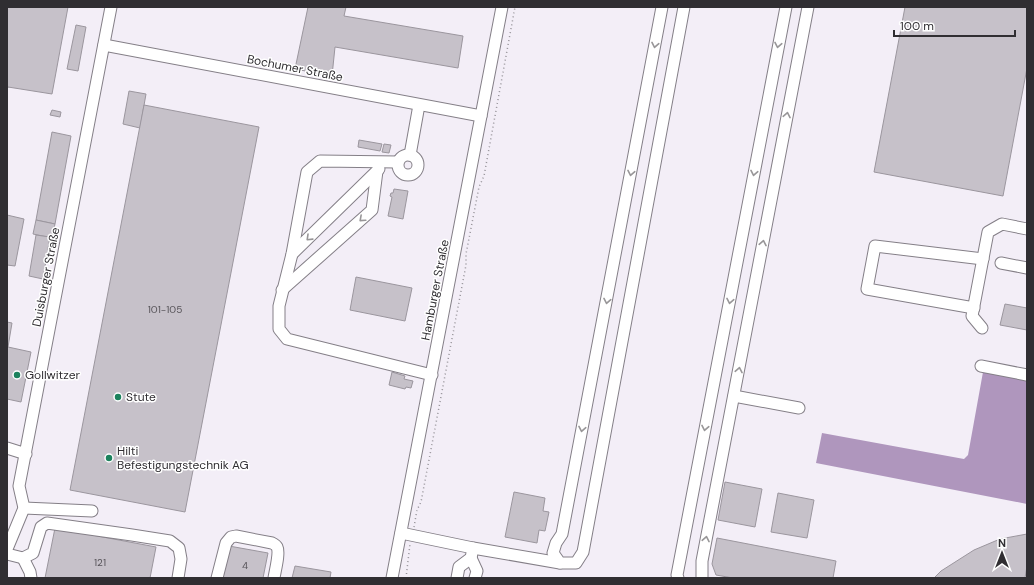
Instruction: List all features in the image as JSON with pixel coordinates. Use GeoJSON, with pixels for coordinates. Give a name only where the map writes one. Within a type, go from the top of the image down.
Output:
{"type":"FeatureCollection","features":[{"type":"Feature","properties":{"kind":"street","name":"Duisburger Straße"},"geometry":{"type":"LineString","coordinates":[[24,508],[19,486],[111,7]]}},
{"type":"Feature","properties":{"kind":"street","name":"Hamburger Straße"},"geometry":{"type":"LineString","coordinates":[[392,578],[407,534],[432,375],[502,7]]}},
{"type":"Feature","properties":{"kind":"street"},"geometry":{"type":"LineString","coordinates":[[560,563],[553,553],[556,543],[562,534],[662,7]]}},
{"type":"Feature","properties":{"kind":"street"},"geometry":{"type":"LineString","coordinates":[[407,534],[470,556],[511,555],[560,563],[576,563],[583,552],[684,7]]}},
{"type":"Feature","properties":{"kind":"street"},"geometry":{"type":"LineString","coordinates":[[678,578],[677,575],[786,7]]}},
{"type":"Feature","properties":{"kind":"street"},"geometry":{"type":"LineString","coordinates":[[702,578],[702,561],[808,7]]}},
{"type":"Feature","properties":{"kind":"street","name":"Bochumer Straße"},"geometry":{"type":"LineString","coordinates":[[104,45],[481,116]]}},
{"type":"Feature","properties":{"kind":"street"},"geometry":{"type":"LineString","coordinates":[[410,155],[419,105]]}},
{"type":"Feature","properties":{"kind":"street"},"geometry":{"type":"LineString","coordinates":[[292,254],[377,171],[393,162],[400,157],[405,155],[414,157],[418,161],[417,171],[408,176],[403,175],[393,162],[339,160],[320,161],[307,172],[292,254],[279,306],[279,329],[287,339],[432,375]]}},
{"type":"Feature","properties":{"kind":"street"},"geometry":{"type":"LineString","coordinates":[[282,290],[372,210],[377,171]]}},
{"type":"Feature","properties":{"kind":"street"},"geometry":{"type":"LineString","coordinates":[[982,328],[972,316],[988,232],[1002,224],[1027,229]]}},
{"type":"Feature","properties":{"kind":"street"},"geometry":{"type":"LineString","coordinates":[[974,308],[867,289],[874,246],[983,259]]}},
{"type":"Feature","properties":{"kind":"street"},"geometry":{"type":"LineString","coordinates":[[1001,263],[1027,268]]}},
{"type":"Feature","properties":{"kind":"street"},"geometry":{"type":"LineString","coordinates":[[982,366],[1027,375]]}},
{"type":"Feature","properties":{"kind":"street"},"geometry":{"type":"LineString","coordinates":[[734,396],[799,408]]}},
{"type":"Feature","properties":{"kind":"street"},"geometry":{"type":"LineString","coordinates":[[7,448],[26,454]]}},
{"type":"Feature","properties":{"kind":"street"},"geometry":{"type":"LineString","coordinates":[[7,549],[24,508],[92,511]]}},
{"type":"Feature","properties":{"kind":"street"},"geometry":{"type":"LineString","coordinates":[[7,554],[23,558],[33,553],[41,527],[47,523],[170,541],[179,548],[181,559],[178,578]]}},
{"type":"Feature","properties":{"kind":"street"},"geometry":{"type":"LineString","coordinates":[[217,578],[226,543],[231,537],[236,536],[272,543],[278,547],[274,578]]}},
{"type":"Feature","properties":{"kind":"street"},"geometry":{"type":"LineString","coordinates":[[457,578],[459,567],[470,556]]}},
{"type":"Feature","properties":{"kind":"street"},"geometry":{"type":"LineString","coordinates":[[462,578],[470,556]]}},
{"type":"Feature","properties":{"kind":"street"},"geometry":{"type":"LineString","coordinates":[[470,556],[477,571],[475,578]]}},
{"type":"Feature","properties":{"kind":"street"},"geometry":{"type":"LineString","coordinates":[[23,558],[30,572],[31,578]]}},
{"type":"Feature","properties":{"kind":"path"},"geometry":{"type":"LineString","coordinates":[[406,578],[407,534],[423,494],[466,265],[466,254],[479,187],[484,176],[515,7]]}},
{"type":"Feature","properties":{"kind":"shaded area"},"geometry":{"type":"Polygon","coordinates":[[[983,372],[1027,380],[1027,504],[816,463],[822,433],[964,459],[968,455],[983,372]]]}},
{"type":"Feature","properties":{"kind":"building"},"geometry":{"type":"Polygon","coordinates":[[[7,7],[68,7],[52,94],[8,87],[7,90],[7,7]]]}},
{"type":"Feature","properties":{"kind":"building"},"geometry":{"type":"Polygon","coordinates":[[[308,7],[346,7],[344,16],[463,36],[458,68],[335,47],[332,76],[295,69],[308,7]]]}},
{"type":"Feature","properties":{"kind":"building"},"geometry":{"type":"Polygon","coordinates":[[[905,7],[1027,7],[1027,68],[1003,196],[874,172],[905,7]]]}},
{"type":"Feature","properties":{"kind":"building"},"geometry":{"type":"Polygon","coordinates":[[[76,25],[86,27],[78,71],[67,69],[76,25]]]}},
{"type":"Feature","properties":{"kind":"building"},"geometry":{"type":"Polygon","coordinates":[[[129,91],[146,94],[140,128],[123,124],[129,91]]]}},
{"type":"Feature","properties":{"kind":"building"},"geometry":{"type":"Polygon","coordinates":[[[144,105],[259,127],[185,512],[70,490],[144,105]]]}},
{"type":"Feature","properties":{"kind":"building"},"geometry":{"type":"Polygon","coordinates":[[[52,110],[61,112],[60,117],[50,115],[52,110]]]}},
{"type":"Feature","properties":{"kind":"building"},"geometry":{"type":"Polygon","coordinates":[[[52,132],[71,136],[55,224],[36,220],[52,132]]]}},
{"type":"Feature","properties":{"kind":"building"},"geometry":{"type":"Polygon","coordinates":[[[359,140],[382,144],[380,151],[358,147],[359,140]]]}},
{"type":"Feature","properties":{"kind":"building"},"geometry":{"type":"Polygon","coordinates":[[[384,144],[391,145],[389,153],[382,152],[384,144]]]}},
{"type":"Feature","properties":{"kind":"building"},"geometry":{"type":"Polygon","coordinates":[[[394,189],[408,191],[403,219],[388,216],[392,197],[390,196],[394,189]]]}},
{"type":"Feature","properties":{"kind":"building"},"geometry":{"type":"Polygon","coordinates":[[[7,215],[24,219],[15,266],[7,265],[7,215]]]}},
{"type":"Feature","properties":{"kind":"building"},"geometry":{"type":"Polygon","coordinates":[[[36,220],[55,224],[52,238],[33,234],[36,220]]]}},
{"type":"Feature","properties":{"kind":"building"},"geometry":{"type":"Polygon","coordinates":[[[36,235],[50,237],[43,279],[29,276],[36,235]]]}},
{"type":"Feature","properties":{"kind":"building"},"geometry":{"type":"Polygon","coordinates":[[[356,277],[412,288],[405,321],[350,310],[356,277]]]}},
{"type":"Feature","properties":{"kind":"building"},"geometry":{"type":"Polygon","coordinates":[[[1005,304],[1027,308],[1027,330],[1000,325],[1005,304]]]}},
{"type":"Feature","properties":{"kind":"building","name":"Gollwitzer"},"geometry":{"type":"Polygon","coordinates":[[[7,322],[12,323],[8,347],[31,352],[21,402],[7,399],[7,322]]]}},
{"type":"Feature","properties":{"kind":"building"},"geometry":{"type":"Polygon","coordinates":[[[392,372],[405,376],[404,379],[413,381],[411,388],[406,387],[405,389],[389,385],[392,372]]]}},
{"type":"Feature","properties":{"kind":"building"},"geometry":{"type":"Polygon","coordinates":[[[725,482],[762,489],[755,527],[718,520],[725,482]]]}},
{"type":"Feature","properties":{"kind":"building"},"geometry":{"type":"Polygon","coordinates":[[[514,492],[545,498],[543,511],[549,512],[545,531],[539,530],[537,543],[505,537],[514,492]]]}},
{"type":"Feature","properties":{"kind":"building"},"geometry":{"type":"Polygon","coordinates":[[[778,493],[814,500],[807,538],[771,532],[778,493]]]}},
{"type":"Feature","properties":{"kind":"building"},"geometry":{"type":"Polygon","coordinates":[[[55,528],[156,547],[150,578],[45,578],[55,528]]]}},
{"type":"Feature","properties":{"kind":"building"},"geometry":{"type":"Polygon","coordinates":[[[1027,534],[1027,566],[1025,578],[934,578],[941,571],[974,550],[1000,539],[1027,534]]]}},
{"type":"Feature","properties":{"kind":"building"},"geometry":{"type":"Polygon","coordinates":[[[717,538],[836,561],[833,578],[733,578],[716,575],[712,564],[717,538]]]}},
{"type":"Feature","properties":{"kind":"building"},"geometry":{"type":"Polygon","coordinates":[[[229,546],[268,553],[263,578],[223,578],[229,546]]]}},
{"type":"Feature","properties":{"kind":"building"},"geometry":{"type":"Polygon","coordinates":[[[295,566],[331,572],[330,578],[292,578],[295,566]]]}},
{"type":"Feature","properties":{"kind":"place","name":"Gollwitzer"},"geometry":{"type":"Point","coordinates":[17,375]}},
{"type":"Feature","properties":{"kind":"place","name":"Stute"},"geometry":{"type":"Point","coordinates":[118,397]}},
{"type":"Feature","properties":{"kind":"place","name":"Hilti Befestigungstechnik AG"},"geometry":{"type":"Point","coordinates":[109,458]}}]}
